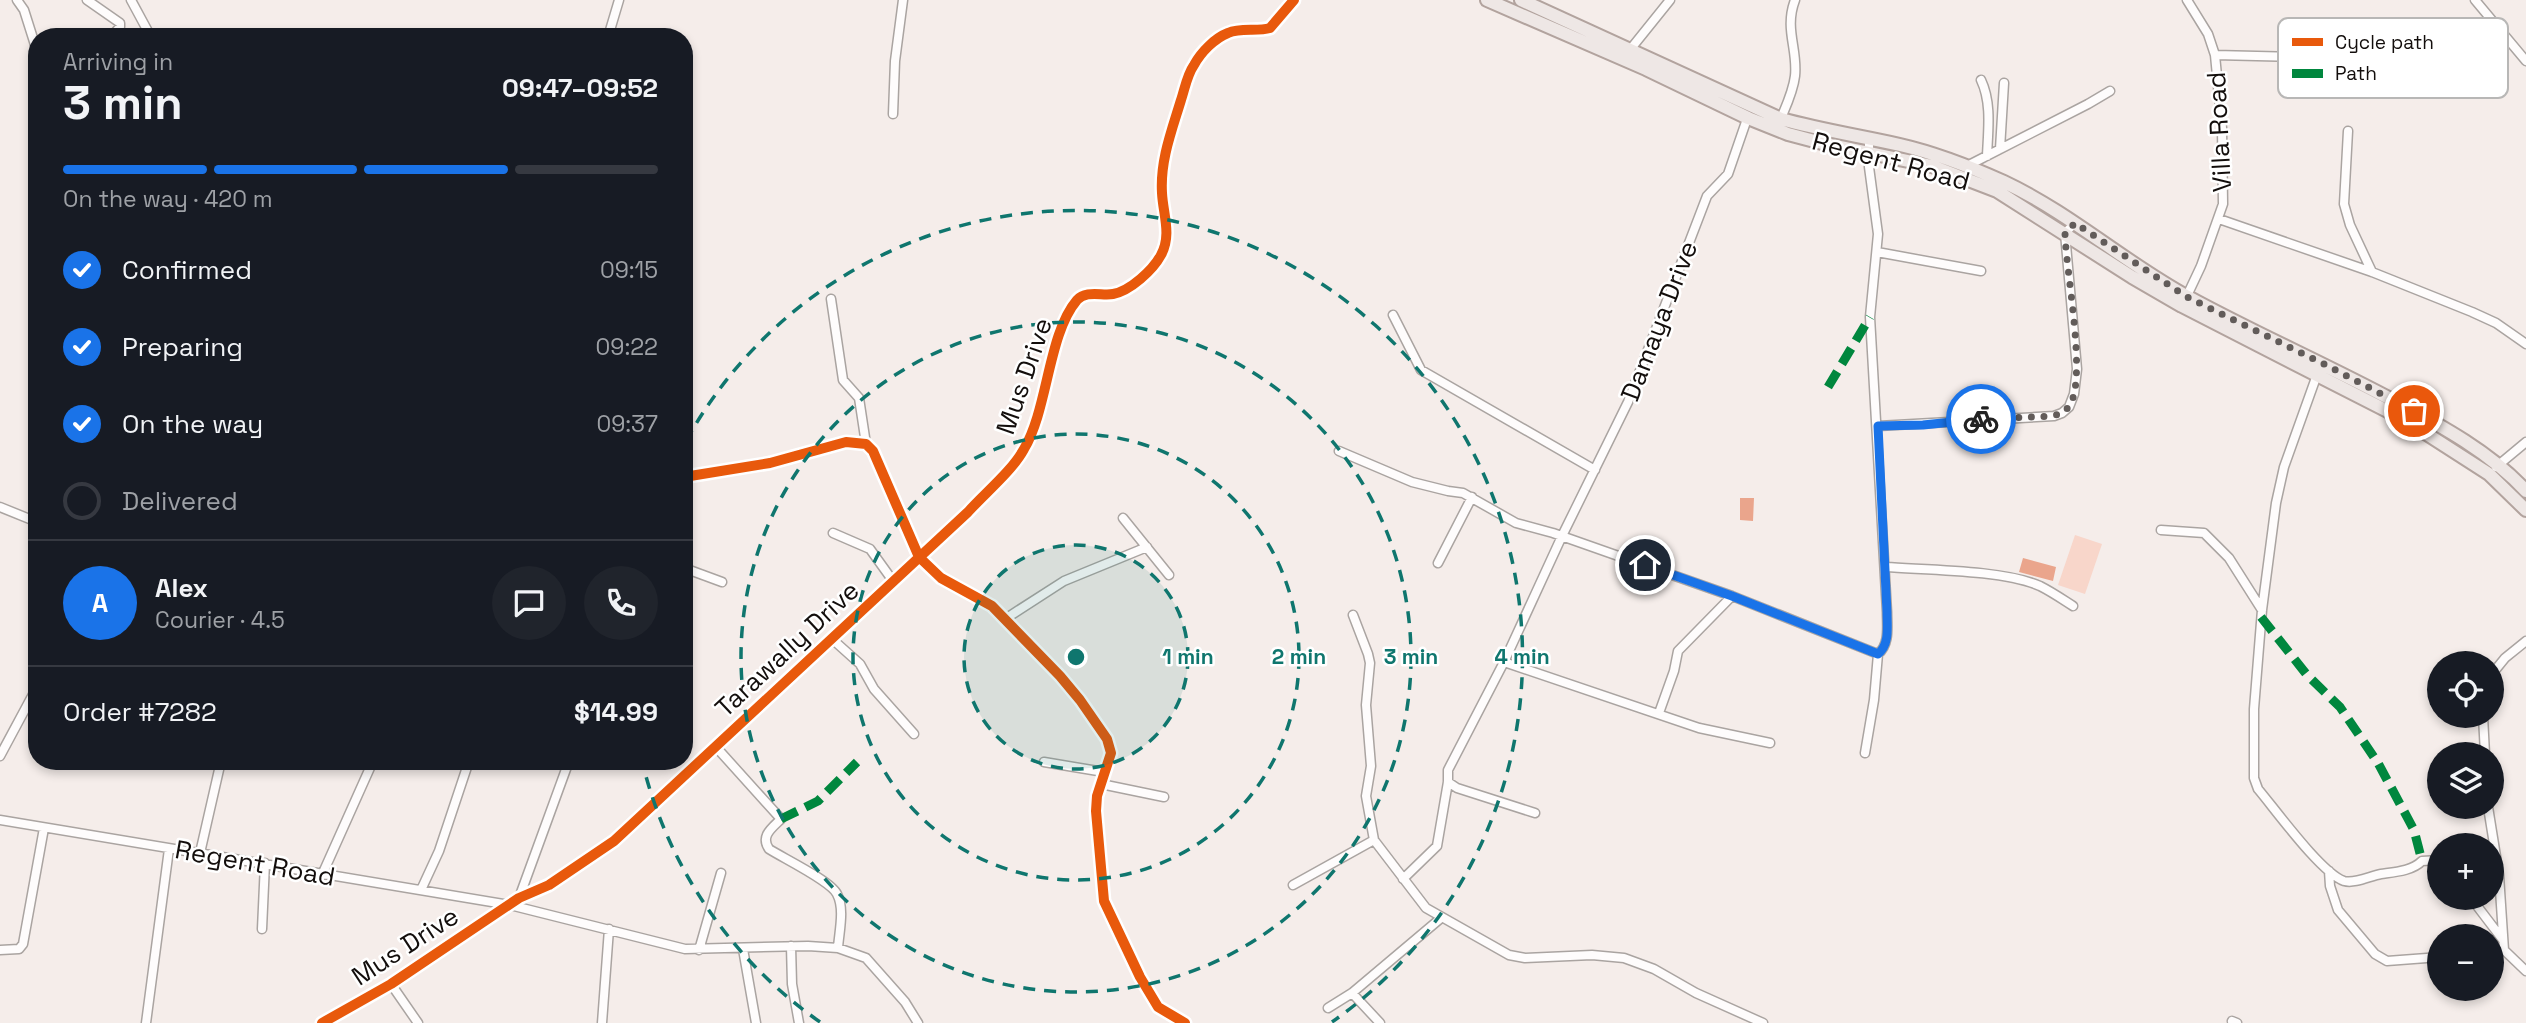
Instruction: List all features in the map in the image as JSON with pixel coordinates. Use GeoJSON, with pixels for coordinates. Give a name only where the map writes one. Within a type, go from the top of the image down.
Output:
{"type":"FeatureCollection","features":[{"type":"Feature","properties":{"kind":"main road","name":"Regent Road"},"geometry":{"type":"LineString","coordinates":[[1521,0],[1626,55]]}},
{"type":"Feature","properties":{"kind":"main road","name":"Regent Road"},"geometry":{"type":"LineString","coordinates":[[1494,1],[1626,55],[1779,124],[1826,132],[1932,166],[1997,191],[2184,301],[2450,433],[2493,470],[2526,491]]}},
{"type":"Feature","properties":{"kind":"main road","name":"Regent Road"},"geometry":{"type":"LineString","coordinates":[[1869,146],[1901,145],[2004,182],[2075,223],[2184,301]]}},
{"type":"Feature","properties":{"kind":"main road","name":"Regent Road"},"geometry":{"type":"LineString","coordinates":[[2493,470],[2526,510]]}},
{"type":"Feature","properties":{"kind":"street"},"geometry":{"type":"LineString","coordinates":[[17,0],[24,10],[30,28]]}},
{"type":"Feature","properties":{"kind":"street"},"geometry":{"type":"LineString","coordinates":[[87,0],[120,23],[119,28]]}},
{"type":"Feature","properties":{"kind":"street"},"geometry":{"type":"LineString","coordinates":[[131,0],[146,28]]}},
{"type":"Feature","properties":{"kind":"street"},"geometry":{"type":"LineString","coordinates":[[611,28],[620,0]]}},
{"type":"Feature","properties":{"kind":"street"},"geometry":{"type":"LineString","coordinates":[[893,114],[895,61],[903,0]]}},
{"type":"Feature","properties":{"kind":"street","name":"Mus Drive"},"geometry":{"type":"LineString","coordinates":[[919,557],[968,512],[1025,449],[1059,336],[1076,301],[1081,296],[1122,292],[1160,257],[1166,245],[1167,233],[1162,171],[1168,141],[1194,65],[1215,41],[1230,32],[1270,28],[1294,0]]}},
{"type":"Feature","properties":{"kind":"street"},"geometry":{"type":"LineString","coordinates":[[1626,55],[1670,0]]}},
{"type":"Feature","properties":{"kind":"street"},"geometry":{"type":"LineString","coordinates":[[1779,124],[1795,75],[1789,31],[1795,0]]}},
{"type":"Feature","properties":{"kind":"street","name":"Villa Road"},"geometry":{"type":"LineString","coordinates":[[2184,301],[2219,219],[2224,181],[2215,55],[2208,34],[2187,0]]}},
{"type":"Feature","properties":{"kind":"street"},"geometry":{"type":"LineString","coordinates":[[2474,0],[2489,18]]}},
{"type":"Feature","properties":{"kind":"street"},"geometry":{"type":"LineString","coordinates":[[2508,40],[2526,61]]}},
{"type":"Feature","properties":{"kind":"street"},"geometry":{"type":"LineString","coordinates":[[2215,55],[2278,57]]}},
{"type":"Feature","properties":{"kind":"street"},"geometry":{"type":"LineString","coordinates":[[1981,80],[1986,90],[1988,114],[1987,156]]}},
{"type":"Feature","properties":{"kind":"street"},"geometry":{"type":"LineString","coordinates":[[2000,149],[2004,83]]}},
{"type":"Feature","properties":{"kind":"street"},"geometry":{"type":"LineString","coordinates":[[1965,167],[2110,91]]}},
{"type":"Feature","properties":{"kind":"street","name":"Damaya Drive"},"geometry":{"type":"LineString","coordinates":[[1403,879],[1437,846],[1448,770],[1504,662],[1628,402],[1707,196],[1728,174],[1750,112]]}},
{"type":"Feature","properties":{"kind":"street"},"geometry":{"type":"LineString","coordinates":[[2348,131],[2344,204],[2350,225],[2372,272]]}},
{"type":"Feature","properties":{"kind":"street"},"geometry":{"type":"LineString","coordinates":[[1865,753],[1874,701],[1878,654],[1885,647],[1887,636],[1886,566],[1870,317],[1878,234],[1869,146]]}},
{"type":"Feature","properties":{"kind":"street"},"geometry":{"type":"LineString","coordinates":[[2219,219],[2372,272],[2496,323],[2526,344]]}},
{"type":"Feature","properties":{"kind":"street"},"geometry":{"type":"LineString","coordinates":[[1878,426],[2053,416],[2069,407],[2074,394],[2077,369],[2065,233],[2075,223]]}},
{"type":"Feature","properties":{"kind":"street"},"geometry":{"type":"LineString","coordinates":[[1877,252],[1981,271]]}},
{"type":"Feature","properties":{"kind":"street"},"geometry":{"type":"LineString","coordinates":[[831,299],[843,380],[859,398],[866,444]]}},
{"type":"Feature","properties":{"kind":"street"},"geometry":{"type":"LineString","coordinates":[[1393,314],[1421,370],[1595,470]]}},
{"type":"Feature","properties":{"kind":"street"},"geometry":{"type":"LineString","coordinates":[[2321,369],[2279,485],[2262,610],[2254,709],[2254,778],[2258,789],[2329,871],[2342,880],[2352,881],[2399,872],[2427,861]]}},
{"type":"Feature","properties":{"kind":"street"},"geometry":{"type":"LineString","coordinates":[[693,476],[770,463],[846,442],[866,444],[878,459],[919,557],[941,578],[992,606],[1060,676],[1080,700],[1110,746],[1111,753],[1097,796],[1096,811],[1104,901],[1139,977],[1158,1007],[1185,1023]]}},
{"type":"Feature","properties":{"kind":"street"},"geometry":{"type":"LineString","coordinates":[[2493,470],[2526,442]]}},
{"type":"Feature","properties":{"kind":"street"},"geometry":{"type":"LineString","coordinates":[[1339,451],[1412,482],[1463,492],[1516,523],[1562,536],[1732,596],[1878,654]]}},
{"type":"Feature","properties":{"kind":"street"},"geometry":{"type":"LineString","coordinates":[[1438,564],[1472,497]]}},
{"type":"Feature","properties":{"kind":"street"},"geometry":{"type":"LineString","coordinates":[[0,507],[28,518]]}},
{"type":"Feature","properties":{"kind":"street"},"geometry":{"type":"LineString","coordinates":[[1124,518],[1169,575]]}},
{"type":"Feature","properties":{"kind":"street"},"geometry":{"type":"LineString","coordinates":[[2161,530],[2204,533],[2230,558],[2262,610]]}},
{"type":"Feature","properties":{"kind":"street"},"geometry":{"type":"LineString","coordinates":[[833,533],[870,549],[893,581]]}},
{"type":"Feature","properties":{"kind":"street"},"geometry":{"type":"LineString","coordinates":[[1005,619],[1064,582],[1147,547]]}},
{"type":"Feature","properties":{"kind":"street","name":"Tarawally Drive"},"geometry":{"type":"LineString","coordinates":[[693,768],[919,557]]}},
{"type":"Feature","properties":{"kind":"street"},"geometry":{"type":"LineString","coordinates":[[1886,566],[2025,581],[2073,606]]}},
{"type":"Feature","properties":{"kind":"street"},"geometry":{"type":"LineString","coordinates":[[693,571],[723,582]]}},
{"type":"Feature","properties":{"kind":"street"},"geometry":{"type":"LineString","coordinates":[[1659,713],[1678,651],[1732,596]]}},
{"type":"Feature","properties":{"kind":"street"},"geometry":{"type":"LineString","coordinates":[[1353,615],[1370,663],[1366,705],[1371,766],[1366,796],[1374,840],[1426,908],[1509,955],[1525,958],[1592,955],[1624,958],[1654,969],[1696,993],[1763,1023]]}},
{"type":"Feature","properties":{"kind":"street"},"geometry":{"type":"LineString","coordinates":[[831,638],[860,664],[874,690],[914,734]]}},
{"type":"Feature","properties":{"kind":"street"},"geometry":{"type":"LineString","coordinates":[[2504,659],[2526,641]]}},
{"type":"Feature","properties":{"kind":"street"},"geometry":{"type":"LineString","coordinates":[[1504,662],[1699,728],[1770,743]]}},
{"type":"Feature","properties":{"kind":"street"},"geometry":{"type":"LineString","coordinates":[[0,756],[28,704]]}},
{"type":"Feature","properties":{"kind":"street","name":"Tarawally Drive"},"geometry":{"type":"LineString","coordinates":[[716,747],[781,819],[765,837],[769,849],[823,880],[838,895],[841,908],[838,948]]}},
{"type":"Feature","properties":{"kind":"street"},"geometry":{"type":"LineString","coordinates":[[1044,762],[1104,772]]}},
{"type":"Feature","properties":{"kind":"street"},"geometry":{"type":"LineString","coordinates":[[200,853],[220,770]]}},
{"type":"Feature","properties":{"kind":"street"},"geometry":{"type":"LineString","coordinates":[[323,875],[369,770]]}},
{"type":"Feature","properties":{"kind":"street"},"geometry":{"type":"LineString","coordinates":[[421,890],[439,851],[466,770]]}},
{"type":"Feature","properties":{"kind":"street"},"geometry":{"type":"LineString","coordinates":[[519,898],[566,770]]}},
{"type":"Feature","properties":{"kind":"street","name":"Tarawally Drive"},"geometry":{"type":"LineString","coordinates":[[510,905],[519,898],[549,885],[614,841],[691,770]]}},
{"type":"Feature","properties":{"kind":"street"},"geometry":{"type":"LineString","coordinates":[[1448,782],[1457,788],[1535,813]]}},
{"type":"Feature","properties":{"kind":"street"},"geometry":{"type":"LineString","coordinates":[[1101,784],[1164,797]]}},
{"type":"Feature","properties":{"kind":"street"},"geometry":{"type":"LineString","coordinates":[[2490,819],[2499,875],[2502,924]]}},
{"type":"Feature","properties":{"kind":"street","name":"Regent Road"},"geometry":{"type":"LineString","coordinates":[[0,820],[510,905],[691,950],[791,946],[838,948]]}},
{"type":"Feature","properties":{"kind":"street"},"geometry":{"type":"LineString","coordinates":[[0,950],[19,949],[23,944],[44,828]]}},
{"type":"Feature","properties":{"kind":"street"},"geometry":{"type":"LineString","coordinates":[[1293,885],[1374,840]]}},
{"type":"Feature","properties":{"kind":"street"},"geometry":{"type":"LineString","coordinates":[[146,1023],[169,849]]}},
{"type":"Feature","properties":{"kind":"street"},"geometry":{"type":"LineString","coordinates":[[262,929],[265,863]]}},
{"type":"Feature","properties":{"kind":"street"},"geometry":{"type":"LineString","coordinates":[[2329,871],[2330,886],[2338,910],[2366,944],[2387,961],[2427,958]]}},
{"type":"Feature","properties":{"kind":"street"},"geometry":{"type":"LineString","coordinates":[[691,950],[721,873]]}},
{"type":"Feature","properties":{"kind":"street","name":"Mus Drive"},"geometry":{"type":"LineString","coordinates":[[327,1022],[391,984],[510,905]]}},
{"type":"Feature","properties":{"kind":"street"},"geometry":{"type":"LineString","coordinates":[[1328,1008],[1352,993],[1441,918]]}},
{"type":"Feature","properties":{"kind":"street"},"geometry":{"type":"LineString","coordinates":[[602,1023],[609,929]]}},
{"type":"Feature","properties":{"kind":"street"},"geometry":{"type":"LineString","coordinates":[[791,946],[792,984],[799,1023]]}},
{"type":"Feature","properties":{"kind":"street"},"geometry":{"type":"LineString","coordinates":[[2504,946],[2526,971]]}},
{"type":"Feature","properties":{"kind":"street"},"geometry":{"type":"LineString","coordinates":[[838,948],[866,958],[905,1002],[918,1023]]}},
{"type":"Feature","properties":{"kind":"street"},"geometry":{"type":"LineString","coordinates":[[743,949],[756,1023]]}},
{"type":"Feature","properties":{"kind":"street"},"geometry":{"type":"LineString","coordinates":[[391,984],[418,1023]]}},
{"type":"Feature","properties":{"kind":"street"},"geometry":{"type":"LineString","coordinates":[[1352,993],[1380,1023]]}},
{"type":"Feature","properties":{"kind":"shaded area"},"geometry":{"type":"Polygon","coordinates":[[[1740,498],[1754,498],[1753,521],[1740,520],[1740,498]]]}},
{"type":"Feature","properties":{"kind":"shaded area"},"geometry":{"type":"Polygon","coordinates":[[[2075,535],[2102,544],[2085,594],[2058,585],[2075,535]]]}},
{"type":"Feature","properties":{"kind":"shaded area"},"geometry":{"type":"Polygon","coordinates":[[[2023,558],[2056,567],[2053,581],[2019,572],[2023,558]]]}},
{"type":"Feature","properties":{"kind":"marked path"},"geometry":{"type":"LineString","coordinates":[[1828,387],[1870,317]]}},
{"type":"Feature","properties":{"kind":"marked path"},"geometry":{"type":"LineString","coordinates":[[2261,617],[2307,675],[2340,707],[2378,763],[2414,830],[2422,861]]}},
{"type":"Feature","properties":{"kind":"marked path"},"geometry":{"type":"LineString","coordinates":[[781,819],[818,801],[857,762]]}},
{"type":"Feature","properties":{"kind":"cycle path"},"geometry":{"type":"LineString","coordinates":[[693,768],[968,512],[1013,465],[1032,433],[1060,332],[1077,300],[1085,295],[1113,294],[1127,289],[1147,273],[1161,255],[1166,240],[1162,193],[1165,157],[1186,82],[1197,60],[1204,50],[1223,35],[1238,30],[1270,28],[1294,0]]}},
{"type":"Feature","properties":{"kind":"cycle path"},"geometry":{"type":"LineString","coordinates":[[693,476],[770,463],[846,442],[866,444],[873,451],[919,557],[941,578],[992,606],[1060,676],[1107,739],[1111,753],[1097,796],[1096,811],[1104,901],[1140,977],[1158,1007],[1185,1023]]}},
{"type":"Feature","properties":{"kind":"cycle path"},"geometry":{"type":"LineString","coordinates":[[322,1023],[391,984],[519,898],[549,885],[614,841],[690,770]]}},
{"type":"Feature","properties":{"kind":"way so far"},"geometry":{"type":"LineString","coordinates":[[1981,419],[2053,416],[2069,407],[2074,394],[2077,369],[2065,233],[2075,223],[2187,297],[2414,411]]}},
{"type":"Feature","properties":{"kind":"route"},"geometry":{"type":"LineString","coordinates":[[1645,565],[1878,654],[1883,651],[1886,642],[1887,612],[1878,426],[1909,426],[1981,419]]}}]}
